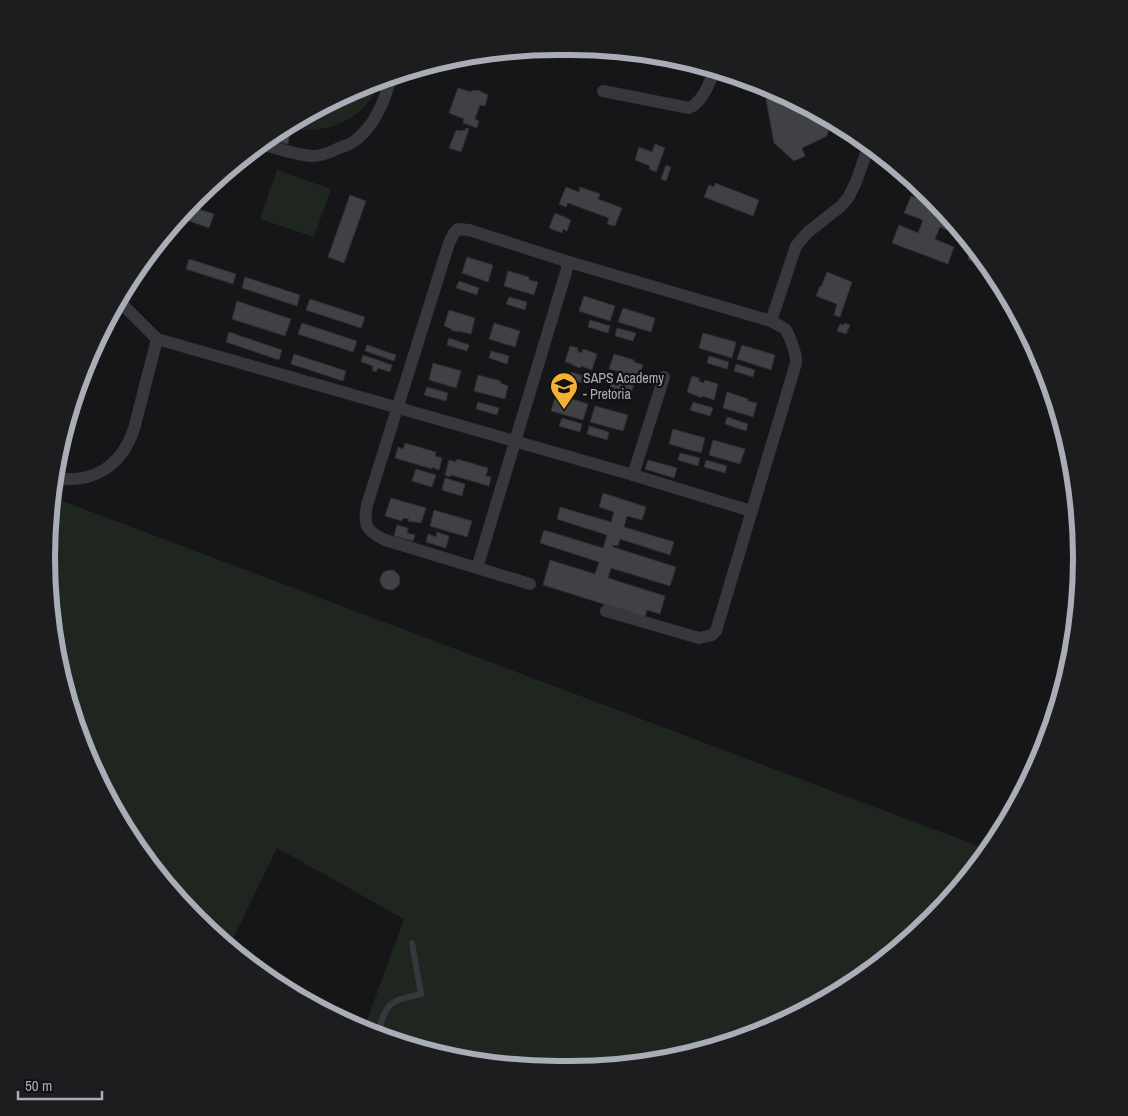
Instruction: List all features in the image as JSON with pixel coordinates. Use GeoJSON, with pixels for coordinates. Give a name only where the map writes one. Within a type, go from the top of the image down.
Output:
{"type":"FeatureCollection","features":[{"type":"Feature","properties":{"kind":"street"},"geometry":{"type":"LineString","coordinates":[[603,91],[689,108],[696,104],[712,76]]}},
{"type":"Feature","properties":{"kind":"street"},"geometry":{"type":"LineString","coordinates":[[270,146],[313,156],[333,151],[353,142],[367,129],[378,111],[388,85]]}},
{"type":"Feature","properties":{"kind":"street"},"geometry":{"type":"LineString","coordinates":[[771,321],[796,246],[808,232],[840,207],[848,198],[866,152]]}},
{"type":"Feature","properties":{"kind":"street"},"geometry":{"type":"LineString","coordinates":[[530,584],[385,540],[374,535],[367,526],[365,513],[367,505],[449,243],[455,230],[469,230],[569,262],[771,321],[787,332],[796,360],[716,631],[712,635],[699,638],[606,611]]}},
{"type":"Feature","properties":{"kind":"street"},"geometry":{"type":"LineString","coordinates":[[477,568],[569,262]]}},
{"type":"Feature","properties":{"kind":"street"},"geometry":{"type":"LineString","coordinates":[[123,305],[157,339],[633,475],[751,511]]}},
{"type":"Feature","properties":{"kind":"street"},"geometry":{"type":"LineString","coordinates":[[62,478],[87,477],[106,469],[119,458],[129,443],[134,429],[157,339]]}},
{"type":"Feature","properties":{"kind":"street"},"geometry":{"type":"LineString","coordinates":[[633,475],[664,377]]}},
{"type":"Feature","properties":{"kind":"lane"},"geometry":{"type":"LineString","coordinates":[[380,1028],[383,1016],[389,1006],[401,998],[420,994],[412,943]]}},
{"type":"Feature","properties":{"kind":"shaded area"},"geometry":{"type":"Polygon","coordinates":[[[378,89],[363,108],[343,122],[321,129],[297,128],[336,107],[378,89]]]}},
{"type":"Feature","properties":{"kind":"shaded area"},"geometry":{"type":"Polygon","coordinates":[[[277,170],[331,189],[314,237],[260,219],[277,170]]]}},
{"type":"Feature","properties":{"kind":"shaded area"},"geometry":{"type":"Polygon","coordinates":[[[58,499],[981,847],[948,890],[926,914],[876,957],[821,994],[762,1023],[700,1044],[636,1057],[570,1061],[492,1057],[428,1044],[366,1023],[404,919],[277,848],[232,941],[202,914],[180,890],[159,864],[122,809],[93,750],[72,688],[65,656],[59,624],[56,591],[55,558],[58,499]]]}},
{"type":"Feature","properties":{"kind":"building"},"geometry":{"type":"Polygon","coordinates":[[[458,88],[471,92],[472,90],[478,90],[488,95],[485,106],[480,105],[475,119],[479,121],[477,128],[463,123],[464,119],[449,113],[458,88]]]}},
{"type":"Feature","properties":{"kind":"building"},"geometry":{"type":"Polygon","coordinates":[[[770,97],[780,101],[782,106],[786,104],[822,122],[829,127],[827,136],[802,148],[805,156],[794,161],[774,143],[766,99],[770,97]]]}},
{"type":"Feature","properties":{"kind":"building"},"geometry":{"type":"Polygon","coordinates":[[[466,128],[469,129],[461,152],[449,148],[456,130],[465,131],[466,128]]]}},
{"type":"Feature","properties":{"kind":"building"},"geometry":{"type":"Polygon","coordinates":[[[290,133],[288,144],[277,141],[290,133]]]}},
{"type":"Feature","properties":{"kind":"building"},"geometry":{"type":"Polygon","coordinates":[[[655,144],[665,148],[656,172],[649,169],[650,166],[635,160],[639,147],[652,152],[655,144]]]}},
{"type":"Feature","properties":{"kind":"building"},"geometry":{"type":"Polygon","coordinates":[[[666,165],[671,167],[666,181],[661,179],[666,165]]]}},
{"type":"Feature","properties":{"kind":"building"},"geometry":{"type":"Polygon","coordinates":[[[715,183],[759,200],[753,216],[704,197],[709,185],[714,187],[715,183]]]}},
{"type":"Feature","properties":{"kind":"building"},"geometry":{"type":"Polygon","coordinates":[[[566,187],[579,192],[580,187],[600,194],[598,199],[622,208],[615,226],[607,224],[609,218],[568,203],[566,207],[559,204],[566,187]]]}},
{"type":"Feature","properties":{"kind":"building"},"geometry":{"type":"Polygon","coordinates":[[[350,195],[366,201],[344,263],[328,257],[350,195]]]}},
{"type":"Feature","properties":{"kind":"building"},"geometry":{"type":"Polygon","coordinates":[[[911,196],[926,202],[948,226],[953,232],[940,227],[935,239],[954,247],[948,264],[892,243],[899,225],[918,233],[923,220],[904,213],[911,196]]]}},
{"type":"Feature","properties":{"kind":"building"},"geometry":{"type":"Polygon","coordinates":[[[196,208],[214,214],[209,228],[187,220],[196,208]]]}},
{"type":"Feature","properties":{"kind":"building"},"geometry":{"type":"Polygon","coordinates":[[[555,213],[571,220],[567,231],[563,229],[562,233],[549,228],[555,213]]]}},
{"type":"Feature","properties":{"kind":"building"},"geometry":{"type":"Polygon","coordinates":[[[467,257],[493,265],[488,282],[462,273],[467,257]]]}},
{"type":"Feature","properties":{"kind":"building"},"geometry":{"type":"Polygon","coordinates":[[[189,259],[236,274],[233,284],[186,269],[189,259]]]}},
{"type":"Feature","properties":{"kind":"building"},"geometry":{"type":"Polygon","coordinates":[[[508,271],[529,277],[529,280],[538,282],[534,295],[504,286],[508,271]]]}},
{"type":"Feature","properties":{"kind":"building"},"geometry":{"type":"Polygon","coordinates":[[[827,272],[852,282],[840,317],[834,315],[837,304],[816,296],[827,272]]]}},
{"type":"Feature","properties":{"kind":"building"},"geometry":{"type":"Polygon","coordinates":[[[245,277],[300,295],[297,306],[242,288],[245,277]]]}},
{"type":"Feature","properties":{"kind":"building"},"geometry":{"type":"Polygon","coordinates":[[[459,281],[479,288],[477,295],[456,288],[459,281]]]}},
{"type":"Feature","properties":{"kind":"building"},"geometry":{"type":"Polygon","coordinates":[[[584,296],[615,306],[610,321],[579,311],[584,296]]]}},
{"type":"Feature","properties":{"kind":"building"},"geometry":{"type":"Polygon","coordinates":[[[509,297],[527,302],[525,310],[506,304],[509,297]]]}},
{"type":"Feature","properties":{"kind":"building"},"geometry":{"type":"Polygon","coordinates":[[[310,299],[365,317],[361,328],[306,310],[310,299]]]}},
{"type":"Feature","properties":{"kind":"building"},"geometry":{"type":"Polygon","coordinates":[[[237,301],[291,319],[285,336],[232,319],[237,301]]]}},
{"type":"Feature","properties":{"kind":"building"},"geometry":{"type":"Polygon","coordinates":[[[623,308],[655,318],[651,332],[618,322],[623,308]]]}},
{"type":"Feature","properties":{"kind":"building"},"geometry":{"type":"Polygon","coordinates":[[[449,310],[475,318],[471,334],[451,330],[444,326],[449,310]]]}},
{"type":"Feature","properties":{"kind":"building"},"geometry":{"type":"Polygon","coordinates":[[[590,320],[610,326],[608,333],[588,327],[590,320]]]}},
{"type":"Feature","properties":{"kind":"building"},"geometry":{"type":"Polygon","coordinates":[[[302,323],[357,341],[353,352],[298,334],[302,323]]]}},
{"type":"Feature","properties":{"kind":"building"},"geometry":{"type":"Polygon","coordinates":[[[494,323],[520,331],[515,347],[489,339],[494,323]]]}},
{"type":"Feature","properties":{"kind":"building"},"geometry":{"type":"Polygon","coordinates":[[[845,323],[850,325],[846,334],[837,331],[840,324],[844,325],[845,323]]]}},
{"type":"Feature","properties":{"kind":"building"},"geometry":{"type":"Polygon","coordinates":[[[617,328],[636,333],[633,341],[615,336],[617,328]]]}},
{"type":"Feature","properties":{"kind":"building"},"geometry":{"type":"Polygon","coordinates":[[[229,332],[282,350],[279,360],[226,342],[229,332]]]}},
{"type":"Feature","properties":{"kind":"building"},"geometry":{"type":"Polygon","coordinates":[[[703,333],[736,342],[732,358],[699,348],[703,333]]]}},
{"type":"Feature","properties":{"kind":"building"},"geometry":{"type":"Polygon","coordinates":[[[449,338],[469,345],[467,351],[447,345],[449,338]]]}},
{"type":"Feature","properties":{"kind":"building"},"geometry":{"type":"Polygon","coordinates":[[[367,345],[396,355],[394,361],[365,351],[367,345]]]}},
{"type":"Feature","properties":{"kind":"building"},"geometry":{"type":"Polygon","coordinates":[[[742,345],[775,355],[771,370],[737,359],[742,345]]]}},
{"type":"Feature","properties":{"kind":"building"},"geometry":{"type":"Polygon","coordinates":[[[570,346],[578,348],[577,351],[582,353],[583,349],[597,354],[592,370],[565,362],[570,346]]]}},
{"type":"Feature","properties":{"kind":"building"},"geometry":{"type":"Polygon","coordinates":[[[491,351],[509,356],[507,364],[489,358],[491,351]]]}},
{"type":"Feature","properties":{"kind":"building"},"geometry":{"type":"Polygon","coordinates":[[[294,354],[346,371],[343,381],[291,364],[294,354]]]}},
{"type":"Feature","properties":{"kind":"building"},"geometry":{"type":"Polygon","coordinates":[[[614,354],[643,365],[639,378],[609,369],[614,354]]]}},
{"type":"Feature","properties":{"kind":"building"},"geometry":{"type":"Polygon","coordinates":[[[363,355],[392,365],[390,372],[378,368],[376,372],[372,370],[373,366],[361,362],[363,355]]]}},
{"type":"Feature","properties":{"kind":"building"},"geometry":{"type":"Polygon","coordinates":[[[709,356],[729,362],[727,369],[707,363],[709,356]]]}},
{"type":"Feature","properties":{"kind":"building"},"geometry":{"type":"Polygon","coordinates":[[[433,363],[461,371],[456,388],[429,380],[433,363]]]}},
{"type":"Feature","properties":{"kind":"building"},"geometry":{"type":"Polygon","coordinates":[[[736,364],[755,370],[753,377],[734,371],[736,364]]]}},
{"type":"Feature","properties":{"kind":"building"},"geometry":{"type":"Polygon","coordinates":[[[571,372],[588,377],[586,384],[569,379],[571,372]]]}},
{"type":"Feature","properties":{"kind":"building"},"geometry":{"type":"Polygon","coordinates":[[[478,375],[501,381],[500,383],[508,386],[505,399],[474,391],[478,375]]]}},
{"type":"Feature","properties":{"kind":"building"},"geometry":{"type":"Polygon","coordinates":[[[692,376],[699,378],[699,381],[704,383],[705,380],[718,384],[714,400],[687,392],[692,376]]]}},
{"type":"Feature","properties":{"kind":"building"},"geometry":{"type":"Polygon","coordinates":[[[613,379],[634,385],[631,393],[610,387],[613,379]]]}},
{"type":"Feature","properties":{"kind":"building"},"geometry":{"type":"Polygon","coordinates":[[[427,387],[448,393],[446,401],[424,395],[427,387]]]}},
{"type":"Feature","properties":{"kind":"building"},"geometry":{"type":"Polygon","coordinates":[[[727,392],[757,403],[753,417],[723,408],[727,392]]]}},
{"type":"Feature","properties":{"kind":"building"},"geometry":{"type":"Polygon","coordinates":[[[556,394],[588,404],[583,420],[551,411],[556,394]]]}},
{"type":"Feature","properties":{"kind":"building"},"geometry":{"type":"Polygon","coordinates":[[[478,402],[499,408],[497,415],[476,409],[478,402]]]}},
{"type":"Feature","properties":{"kind":"building"},"geometry":{"type":"Polygon","coordinates":[[[693,402],[713,408],[710,416],[690,410],[693,402]]]}},
{"type":"Feature","properties":{"kind":"building"},"geometry":{"type":"Polygon","coordinates":[[[595,406],[628,415],[623,431],[590,422],[595,406]]]}},
{"type":"Feature","properties":{"kind":"building"},"geometry":{"type":"Polygon","coordinates":[[[727,417],[748,424],[746,431],[725,424],[727,417]]]}},
{"type":"Feature","properties":{"kind":"building"},"geometry":{"type":"Polygon","coordinates":[[[562,418],[582,424],[580,432],[559,426],[562,418]]]}},
{"type":"Feature","properties":{"kind":"building"},"geometry":{"type":"Polygon","coordinates":[[[589,426],[609,432],[607,440],[587,434],[589,426]]]}},
{"type":"Feature","properties":{"kind":"building"},"geometry":{"type":"Polygon","coordinates":[[[673,429],[705,438],[701,453],[669,444],[673,429]]]}},
{"type":"Feature","properties":{"kind":"building"},"geometry":{"type":"Polygon","coordinates":[[[713,440],[745,449],[740,464],[709,455],[713,440]]]}},
{"type":"Feature","properties":{"kind":"building"},"geometry":{"type":"Polygon","coordinates":[[[405,443],[436,452],[435,456],[442,458],[439,470],[395,458],[398,447],[403,449],[405,443]]]}},
{"type":"Feature","properties":{"kind":"building"},"geometry":{"type":"Polygon","coordinates":[[[680,453],[700,458],[698,466],[678,460],[680,453]]]}},
{"type":"Feature","properties":{"kind":"building"},"geometry":{"type":"Polygon","coordinates":[[[457,459],[488,468],[486,476],[491,477],[489,486],[445,475],[449,460],[456,462],[457,459]]]}},
{"type":"Feature","properties":{"kind":"building"},"geometry":{"type":"Polygon","coordinates":[[[648,460],[677,468],[674,478],[645,469],[648,460]]]}},
{"type":"Feature","properties":{"kind":"building"},"geometry":{"type":"Polygon","coordinates":[[[706,460],[727,466],[725,473],[704,467],[706,460]]]}},
{"type":"Feature","properties":{"kind":"building"},"geometry":{"type":"Polygon","coordinates":[[[416,469],[436,475],[432,487],[412,481],[416,469]]]}},
{"type":"Feature","properties":{"kind":"building"},"geometry":{"type":"Polygon","coordinates":[[[445,478],[465,484],[462,496],[442,490],[445,478]]]}},
{"type":"Feature","properties":{"kind":"building"},"geometry":{"type":"Polygon","coordinates":[[[603,493],[646,507],[642,520],[627,516],[624,527],[674,542],[670,555],[620,539],[618,546],[613,545],[613,547],[676,567],[670,586],[611,568],[608,578],[665,596],[660,614],[647,610],[645,617],[543,585],[550,560],[595,574],[599,562],[540,543],[544,530],[603,548],[607,535],[557,519],[560,507],[611,522],[614,512],[599,507],[603,493]]]}},
{"type":"Feature","properties":{"kind":"building"},"geometry":{"type":"Polygon","coordinates":[[[391,498],[426,508],[421,523],[408,521],[409,519],[403,518],[402,521],[385,516],[391,498]]]}},
{"type":"Feature","properties":{"kind":"building"},"geometry":{"type":"Polygon","coordinates":[[[434,510],[472,521],[467,537],[430,526],[434,510]]]}},
{"type":"Feature","properties":{"kind":"building"},"geometry":{"type":"Polygon","coordinates":[[[397,525],[408,528],[407,533],[415,535],[413,541],[394,536],[397,525]]]}},
{"type":"Feature","properties":{"kind":"building"},"geometry":{"type":"Polygon","coordinates":[[[437,532],[449,536],[446,548],[426,542],[428,534],[436,537],[437,532]]]}},
{"type":"Feature","properties":{"kind":"building"},"geometry":{"type":"Polygon","coordinates":[[[390,570],[397,573],[400,580],[397,587],[390,590],[383,587],[380,580],[383,573],[390,570]]]}},
{"type":"Feature","properties":{"kind":"place","name":"SAPS Academy - Pretoria"},"geometry":{"type":"Point","coordinates":[564,410]}}]}
